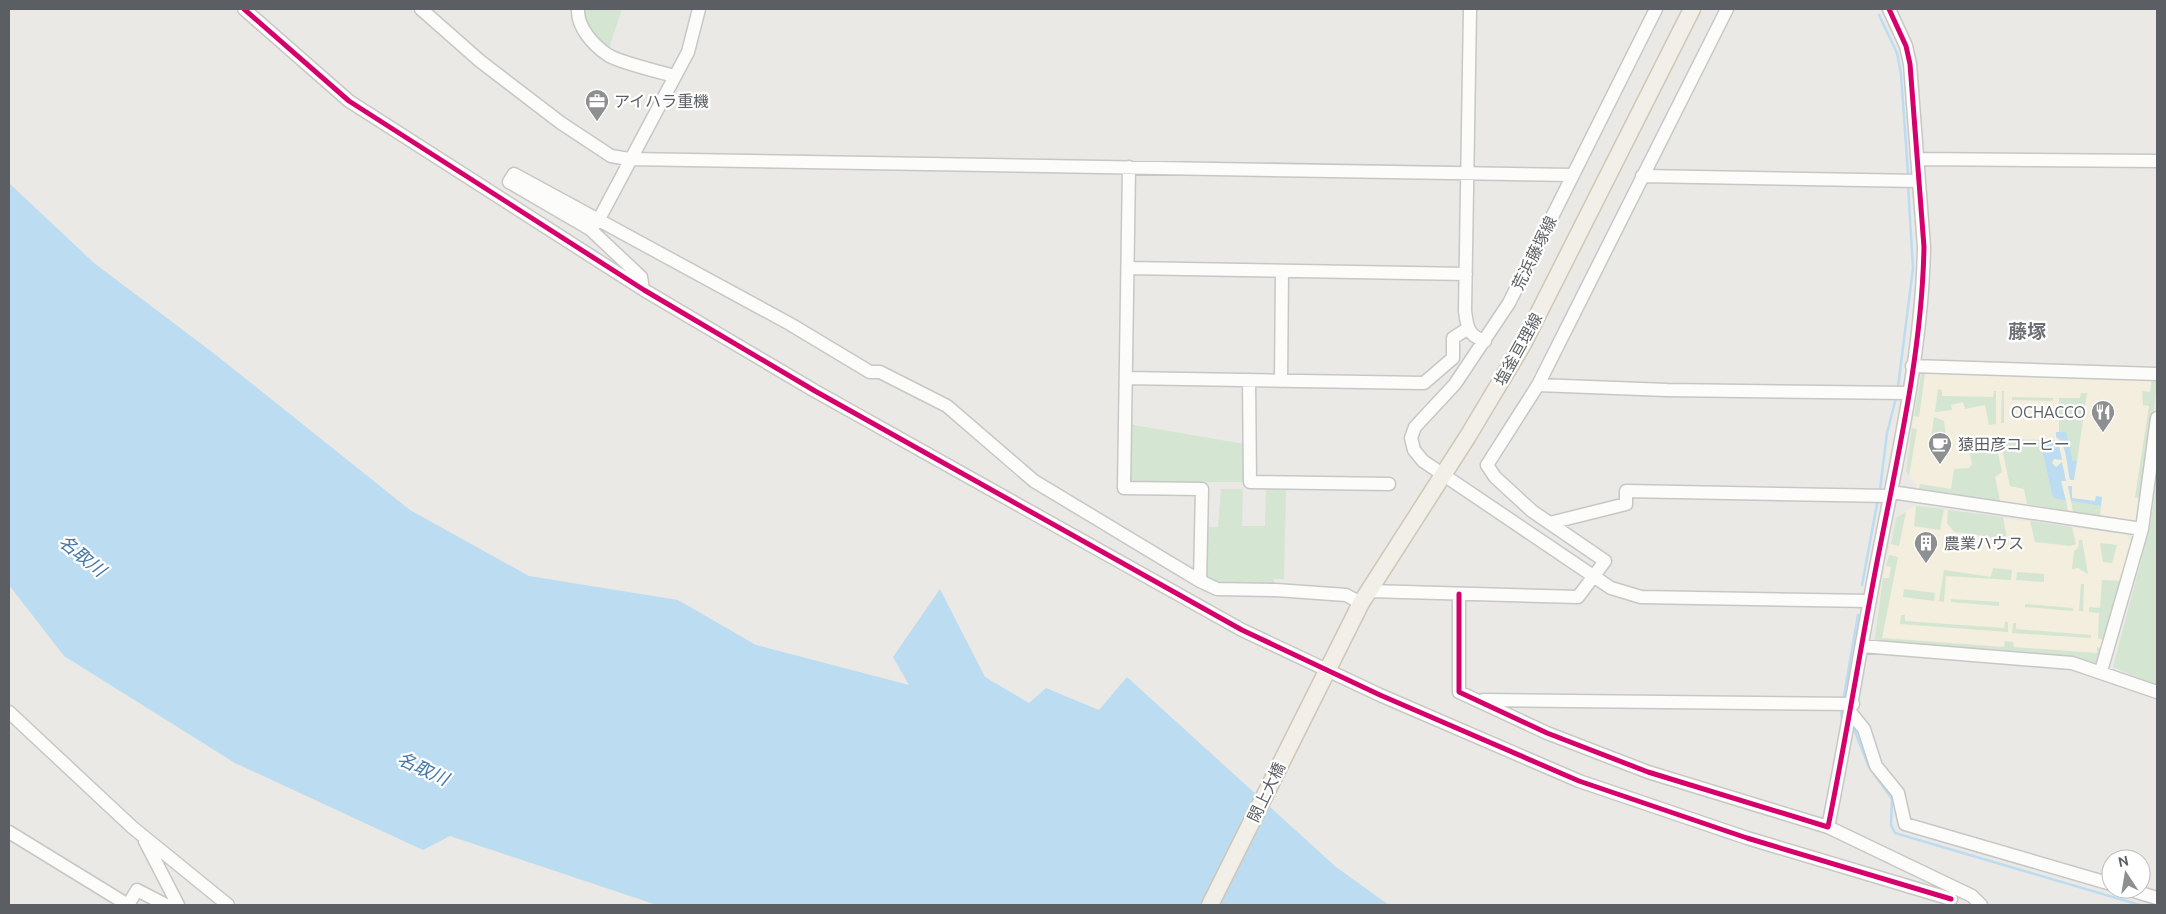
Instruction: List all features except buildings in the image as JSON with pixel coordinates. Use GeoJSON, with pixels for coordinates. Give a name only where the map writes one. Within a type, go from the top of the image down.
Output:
{"type":"FeatureCollection","features":[{"type":"Feature","properties":{"kind":"main road","name":"塩釜亘理線"},"geometry":{"type":"LineString","coordinates":[[1324,674],[1365,597],[1523,344],[1692,9]]}},
{"type":"Feature","properties":{"kind":"main road","name":"閖上大橋"},"geometry":{"type":"LineString","coordinates":[[1210,905],[1324,674]]}},
{"type":"Feature","properties":{"kind":"street"},"geometry":{"type":"LineString","coordinates":[[244,9],[349,101],[643,289],[815,391],[1193,603],[1324,674],[1579,782],[1747,838],[1951,899]]}},
{"type":"Feature","properties":{"kind":"street"},"geometry":{"type":"LineString","coordinates":[[421,9],[480,61],[561,123],[611,156],[629,159],[1572,175]]}},
{"type":"Feature","properties":{"kind":"street"},"geometry":{"type":"LineString","coordinates":[[578,9],[580,27],[608,56],[674,76]]}},
{"type":"Feature","properties":{"kind":"street"},"geometry":{"type":"LineString","coordinates":[[594,225],[688,52],[699,9]]}},
{"type":"Feature","properties":{"kind":"street"},"geometry":{"type":"LineString","coordinates":[[1470,9],[1466,274],[1467,329],[1472,335],[1484,341]]}},
{"type":"Feature","properties":{"kind":"street","name":"荒浜藤塚線"},"geometry":{"type":"LineString","coordinates":[[1443,473],[1423,461],[1414,450],[1411,438],[1415,427],[1455,384],[1509,303],[1656,9]]}},
{"type":"Feature","properties":{"kind":"street"},"geometry":{"type":"LineString","coordinates":[[643,289],[641,277],[594,225],[514,174],[509,182],[594,225],[790,324],[870,372],[880,372],[947,406],[1034,481],[1200,581],[1217,589],[1276,590],[1365,597],[1459,594],[1578,597],[1605,561],[1532,511],[1495,477],[1487,465],[1538,385],[1727,9]]}},
{"type":"Feature","properties":{"kind":"street"},"geometry":{"type":"LineString","coordinates":[[1828,827],[1852,709],[1870,601],[1891,494],[1908,393],[1924,274],[1924,247],[1910,64],[1906,46],[1889,9]]}},
{"type":"Feature","properties":{"kind":"street"},"geometry":{"type":"LineString","coordinates":[[1917,160],[2157,161]]}},
{"type":"Feature","properties":{"kind":"street"},"geometry":{"type":"LineString","coordinates":[[1129,167],[1124,488],[1202,489],[1200,581]]}},
{"type":"Feature","properties":{"kind":"street"},"geometry":{"type":"LineString","coordinates":[[1642,176],[1919,181]]}},
{"type":"Feature","properties":{"kind":"street"},"geometry":{"type":"LineString","coordinates":[[1128,268],[1466,274]]}},
{"type":"Feature","properties":{"kind":"street"},"geometry":{"type":"LineString","coordinates":[[1281,381],[1282,271]]}},
{"type":"Feature","properties":{"kind":"street"},"geometry":{"type":"LineString","coordinates":[[1126,378],[1424,383],[1453,358],[1454,338],[1467,329]]}},
{"type":"Feature","properties":{"kind":"street"},"geometry":{"type":"LineString","coordinates":[[1912,366],[2157,374]]}},
{"type":"Feature","properties":{"kind":"street"},"geometry":{"type":"LineString","coordinates":[[1250,380],[1250,482],[1389,484]]}},
{"type":"Feature","properties":{"kind":"street"},"geometry":{"type":"LineString","coordinates":[[1538,385],[1667,390],[1908,393]]}},
{"type":"Feature","properties":{"kind":"street"},"geometry":{"type":"LineString","coordinates":[[2101,672],[2142,529],[2157,418]]}},
{"type":"Feature","properties":{"kind":"street"},"geometry":{"type":"LineString","coordinates":[[1443,473],[1594,578],[1618,591],[1641,597],[1870,601]]}},
{"type":"Feature","properties":{"kind":"street"},"geometry":{"type":"LineString","coordinates":[[1550,523],[1626,504],[1626,491],[1891,494],[2142,529]]}},
{"type":"Feature","properties":{"kind":"street"},"geometry":{"type":"LineString","coordinates":[[1459,594],[1459,692],[1547,733],[1648,772],[1828,827],[1972,896],[1980,905]]}},
{"type":"Feature","properties":{"kind":"street"},"geometry":{"type":"LineString","coordinates":[[1862,646],[2072,663],[2157,692]]}},
{"type":"Feature","properties":{"kind":"street"},"geometry":{"type":"LineString","coordinates":[[1478,700],[1852,709]]}},
{"type":"Feature","properties":{"kind":"street"},"geometry":{"type":"LineString","coordinates":[[1852,709],[1864,730],[1876,766],[1898,793],[1905,824],[2101,881]]}},
{"type":"Feature","properties":{"kind":"street"},"geometry":{"type":"LineString","coordinates":[[9,712],[142,835],[228,905]]}},
{"type":"Feature","properties":{"kind":"street"},"geometry":{"type":"LineString","coordinates":[[9,832],[128,905],[136,890],[166,905]]}},
{"type":"Feature","properties":{"kind":"street"},"geometry":{"type":"LineString","coordinates":[[142,835],[178,905]]}},
{"type":"Feature","properties":{"kind":"shaded area"},"geometry":{"type":"Polygon","coordinates":[[[1921,372],[2157,376],[2139,522],[1919,489],[1906,471],[1921,372]]]}},
{"type":"Feature","properties":{"kind":"shaded area"},"geometry":{"type":"Polygon","coordinates":[[[1914,506],[2127,535],[2131,542],[2130,547],[2100,660],[1874,643],[1881,588],[1896,518],[1914,506]]]}},
{"type":"Feature","properties":{"kind":"green space"},"geometry":{"type":"Polygon","coordinates":[[[581,9],[622,9],[608,51],[588,32],[581,9]]]}},
{"type":"Feature","properties":{"kind":"green space"},"geometry":{"type":"Polygon","coordinates":[[[1921,374],[1925,374],[1919,417],[1914,416],[1921,374]]]}},
{"type":"Feature","properties":{"kind":"green space"},"geometry":{"type":"Polygon","coordinates":[[[2152,379],[2157,379],[2157,382],[2143,499],[2135,497],[2149,406],[2143,405],[2142,391],[2150,392],[2152,379]]]}},
{"type":"Feature","properties":{"kind":"green space"},"geometry":{"type":"Polygon","coordinates":[[[1938,389],[1942,390],[1942,396],[1993,397],[1994,391],[1996,391],[1996,424],[1989,425],[1985,405],[1965,409],[1963,402],[1951,405],[1952,410],[1935,412],[1938,389]]]}},
{"type":"Feature","properties":{"kind":"green space"},"geometry":{"type":"Polygon","coordinates":[[[2002,391],[2004,391],[2004,423],[2001,423],[2002,391]]]}},
{"type":"Feature","properties":{"kind":"green space"},"geometry":{"type":"Polygon","coordinates":[[[2081,393],[2087,393],[2077,461],[2073,461],[2067,435],[2059,432],[2059,398],[2080,398],[2081,393]]]}},
{"type":"Feature","properties":{"kind":"green space"},"geometry":{"type":"Polygon","coordinates":[[[2012,397],[2053,398],[2053,401],[2012,400],[2012,397]]]}},
{"type":"Feature","properties":{"kind":"green space"},"geometry":{"type":"Polygon","coordinates":[[[1934,417],[1944,421],[1946,436],[1943,439],[1931,438],[1934,417]]]}},
{"type":"Feature","properties":{"kind":"green space"},"geometry":{"type":"Polygon","coordinates":[[[1128,424],[1244,444],[1243,482],[1204,482],[1203,485],[1127,483],[1128,424]]]}},
{"type":"Feature","properties":{"kind":"green space"},"geometry":{"type":"Polygon","coordinates":[[[1912,428],[1917,429],[1909,476],[1906,471],[1912,428]]]}},
{"type":"Feature","properties":{"kind":"green space"},"geometry":{"type":"Polygon","coordinates":[[[2000,439],[2040,440],[2052,495],[2054,498],[2066,501],[2068,511],[2027,504],[2024,489],[2010,486],[2000,439]]]}},
{"type":"Feature","properties":{"kind":"green space"},"geometry":{"type":"Polygon","coordinates":[[[1995,440],[2002,472],[1995,477],[2000,501],[1919,489],[1920,484],[1951,489],[1954,469],[1969,468],[1972,464],[1968,445],[1995,440]]]}},
{"type":"Feature","properties":{"kind":"green space"},"geometry":{"type":"Polygon","coordinates":[[[2157,474],[2157,686],[2113,667],[2151,523],[2157,474]]]}},
{"type":"Feature","properties":{"kind":"green space"},"geometry":{"type":"Polygon","coordinates":[[[1221,489],[1243,489],[1242,526],[1265,526],[1266,489],[1286,490],[1284,579],[1274,579],[1274,585],[1224,586],[1205,578],[1206,527],[1218,527],[1221,489]]]}},
{"type":"Feature","properties":{"kind":"green space"},"geometry":{"type":"Polygon","coordinates":[[[2071,501],[2101,506],[2100,516],[2073,512],[2071,501]]]}},
{"type":"Feature","properties":{"kind":"green space"},"geometry":{"type":"Polygon","coordinates":[[[1916,506],[1944,509],[1940,530],[1914,526],[1916,506]]]}},
{"type":"Feature","properties":{"kind":"green space"},"geometry":{"type":"Polygon","coordinates":[[[1948,510],[2003,517],[2007,539],[1954,532],[1947,523],[1948,510]]]}},
{"type":"Feature","properties":{"kind":"green space"},"geometry":{"type":"Polygon","coordinates":[[[1906,512],[1899,546],[1891,544],[1896,518],[1906,512]]]}},
{"type":"Feature","properties":{"kind":"green space"},"geometry":{"type":"Polygon","coordinates":[[[2030,521],[2072,527],[2076,544],[2070,546],[2035,542],[2030,521]]]}},
{"type":"Feature","properties":{"kind":"green space"},"geometry":{"type":"Polygon","coordinates":[[[2079,540],[2082,540],[2088,574],[2078,568],[2072,569],[2074,551],[2078,548],[2079,540]]]}},
{"type":"Feature","properties":{"kind":"green space"},"geometry":{"type":"Polygon","coordinates":[[[2100,543],[2117,545],[2112,563],[2103,562],[2100,543]]]}},
{"type":"Feature","properties":{"kind":"green space"},"geometry":{"type":"Polygon","coordinates":[[[1889,555],[1898,557],[1882,638],[2004,647],[2005,641],[2013,642],[2014,647],[2097,653],[2097,647],[2104,649],[2098,664],[1874,643],[1883,578],[1889,578],[1891,567],[1886,566],[1889,555]]]}},
{"type":"Feature","properties":{"kind":"green space"},"geometry":{"type":"Polygon","coordinates":[[[1993,568],[2012,570],[2011,580],[1946,576],[1944,602],[1939,601],[1944,570],[1991,577],[1993,568]]]}},
{"type":"Feature","properties":{"kind":"green space"},"geometry":{"type":"Polygon","coordinates":[[[2017,572],[2044,574],[2044,582],[2016,580],[2017,572]]]}},
{"type":"Feature","properties":{"kind":"green space"},"geometry":{"type":"Polygon","coordinates":[[[2102,580],[2122,581],[2106,641],[2098,638],[2099,613],[2089,612],[2089,607],[2100,608],[2102,580]]]}},
{"type":"Feature","properties":{"kind":"green space"},"geometry":{"type":"Polygon","coordinates":[[[2081,584],[2084,584],[2083,611],[2079,611],[2081,584]]]}},
{"type":"Feature","properties":{"kind":"green space"},"geometry":{"type":"Polygon","coordinates":[[[1904,589],[1935,593],[1934,601],[1903,597],[1904,589]]]}},
{"type":"Feature","properties":{"kind":"green space"},"geometry":{"type":"Polygon","coordinates":[[[1951,599],[1999,602],[1999,606],[1951,602],[1951,599]]]}},
{"type":"Feature","properties":{"kind":"green space"},"geometry":{"type":"Polygon","coordinates":[[[2025,604],[2073,608],[2073,611],[2025,607],[2025,604]]]}},
{"type":"Feature","properties":{"kind":"green space"},"geometry":{"type":"Polygon","coordinates":[[[1901,615],[1905,615],[1905,621],[2004,628],[2005,622],[2008,622],[2008,632],[1900,624],[1901,615]]]}},
{"type":"Feature","properties":{"kind":"green space"},"geometry":{"type":"Polygon","coordinates":[[[2013,623],[2016,623],[2016,629],[2091,635],[2091,638],[2012,633],[2013,623]]]}},
{"type":"Feature","properties":{"kind":"water","name":"名取川"},"geometry":{"type":"Polygon","coordinates":[[[9,183],[94,263],[216,355],[410,510],[529,576],[678,600],[756,645],[909,685],[893,657],[940,589],[985,677],[1029,703],[1046,688],[1099,710],[1127,677],[1336,867],[1389,905],[657,905],[450,836],[423,850],[235,763],[64,656],[9,585],[9,183]]]}},
{"type":"Feature","properties":{"kind":"water"},"geometry":{"type":"Polygon","coordinates":[[[2056,432],[2065,432],[2073,461],[2077,461],[2074,480],[2070,480],[2066,456],[2060,440],[2056,437],[2056,432]]]}},
{"type":"Feature","properties":{"kind":"water"},"geometry":{"type":"Polygon","coordinates":[[[2040,440],[2054,440],[2059,445],[2062,460],[2054,459],[2052,463],[2056,467],[2062,462],[2066,481],[2061,481],[2066,501],[2054,498],[2052,495],[2040,440]]]}},
{"type":"Feature","properties":{"kind":"water"},"geometry":{"type":"Polygon","coordinates":[[[2068,486],[2072,486],[2072,498],[2095,501],[2096,496],[2102,497],[2101,506],[2071,501],[2068,486]]]}},
{"type":"Feature","properties":{"kind":"waterway"},"geometry":{"type":"LineString","coordinates":[[1879,15],[1897,53],[1901,74],[1908,173]]}},
{"type":"Feature","properties":{"kind":"waterway"},"geometry":{"type":"LineString","coordinates":[[1898,387],[1913,268],[1908,185]]}},
{"type":"Feature","properties":{"kind":"waterway"},"geometry":{"type":"LineString","coordinates":[[1880,490],[1887,433],[1896,398]]}},
{"type":"Feature","properties":{"kind":"waterway"},"geometry":{"type":"LineString","coordinates":[[1862,585],[1877,504]]}},
{"type":"Feature","properties":{"kind":"waterway"},"geometry":{"type":"LineString","coordinates":[[1844,696],[1858,615]]}},
{"type":"Feature","properties":{"kind":"waterway"},"geometry":{"type":"LineString","coordinates":[[1841,711],[1842,719]]}},
{"type":"Feature","properties":{"kind":"waterway"},"geometry":{"type":"LineString","coordinates":[[1854,729],[1869,767],[1892,799],[1891,825],[1895,833],[2140,905]]}},
{"type":"Feature","properties":{"kind":"cycle path"},"geometry":{"type":"LineString","coordinates":[[244,9],[349,101],[644,290],[815,391],[1242,630],[1380,695],[1579,781],[1747,838],[1951,899]]}},
{"type":"Feature","properties":{"kind":"cycle path"},"geometry":{"type":"LineString","coordinates":[[1459,594],[1459,692],[1547,733],[1648,772],[1828,827],[1914,366],[1922,287],[1924,247],[1910,64],[1906,46],[1889,9]]}},
{"type":"Feature","properties":{"kind":"place","name":"アイハラ重機"},"geometry":{"type":"Point","coordinates":[597,122]}},
{"type":"Feature","properties":{"kind":"place","name":"OCHACCO"},"geometry":{"type":"Point","coordinates":[2103,433]}},
{"type":"Feature","properties":{"kind":"place","name":"猿田彦コーヒー"},"geometry":{"type":"Point","coordinates":[1940,465]}},
{"type":"Feature","properties":{"kind":"place","name":"農業ハウス"},"geometry":{"type":"Point","coordinates":[1926,564]}},
{"type":"Feature","properties":{"kind":"district","name":"藤塚"},"geometry":{"type":"Point","coordinates":[2027,331]}}]}
